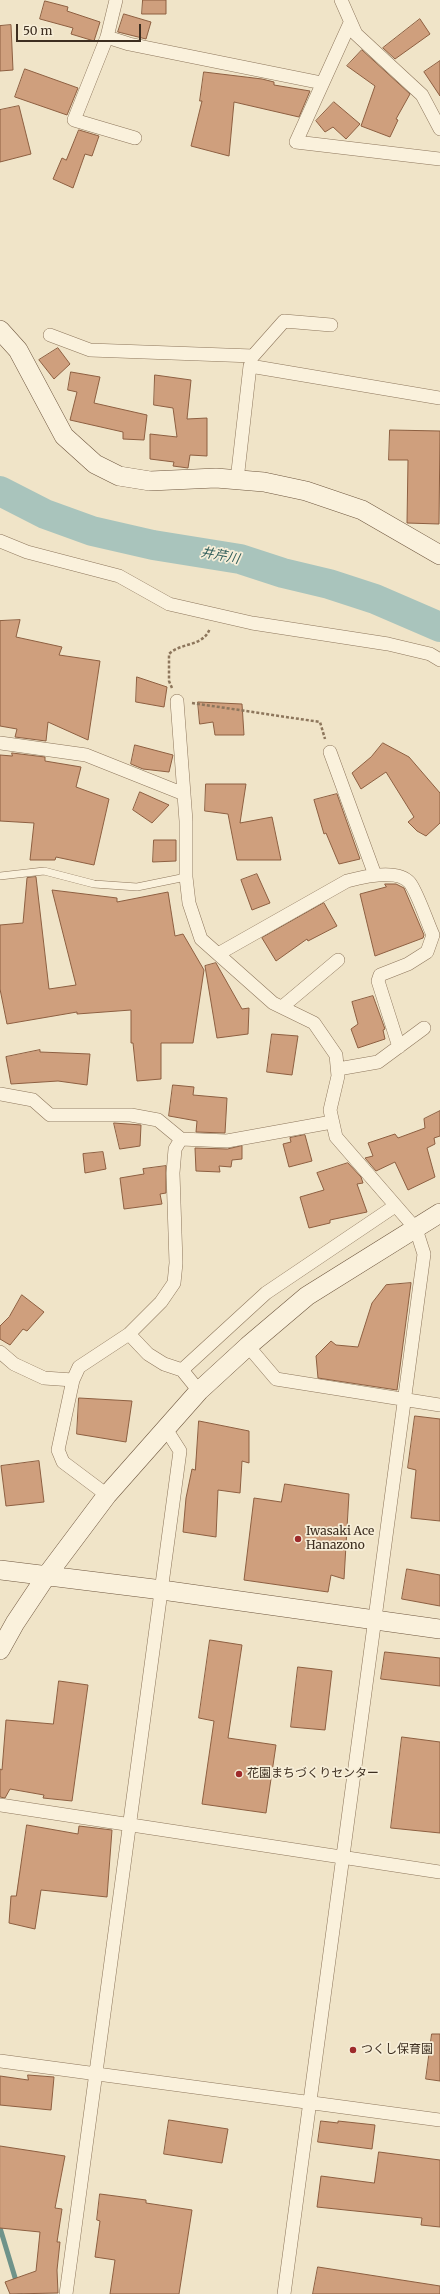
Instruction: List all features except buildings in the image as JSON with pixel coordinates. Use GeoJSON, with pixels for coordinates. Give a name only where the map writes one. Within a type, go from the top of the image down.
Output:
{"type":"FeatureCollection","features":[{"type":"Feature","properties":{"kind":"street"},"geometry":{"type":"LineString","coordinates":[[116,0],[107,36],[74,120],[135,138]]}},
{"type":"Feature","properties":{"kind":"street"},"geometry":{"type":"LineString","coordinates":[[341,0],[356,34],[422,95],[440,129]]}},
{"type":"Feature","properties":{"kind":"street"},"geometry":{"type":"LineString","coordinates":[[350,23],[296,142],[440,159]]}},
{"type":"Feature","properties":{"kind":"street"},"geometry":{"type":"LineString","coordinates":[[107,36],[129,44],[322,83]]}},
{"type":"Feature","properties":{"kind":"street"},"geometry":{"type":"LineString","coordinates":[[237,480],[251,361],[284,321],[331,325]]}},
{"type":"Feature","properties":{"kind":"street"},"geometry":{"type":"LineString","coordinates":[[0,330],[18,350],[64,436],[95,464],[119,476],[150,481],[216,478],[264,482],[306,491],[362,510],[440,555]]}},
{"type":"Feature","properties":{"kind":"street"},"geometry":{"type":"LineString","coordinates":[[50,335],[90,350],[251,361],[440,398]]}},
{"type":"Feature","properties":{"kind":"street"},"geometry":{"type":"LineString","coordinates":[[0,542],[27,552],[119,576],[169,604],[252,623],[388,644],[430,654],[440,660]]}},
{"type":"Feature","properties":{"kind":"street"},"geometry":{"type":"LineString","coordinates":[[177,701],[184,794],[186,877],[189,903],[201,940],[273,1003],[314,1023],[336,1055],[338,1076],[330,1110],[336,1137],[416,1229],[424,1254],[284,2294]]}},
{"type":"Feature","properties":{"kind":"street"},"geometry":{"type":"LineString","coordinates":[[0,743],[86,755],[184,794]]}},
{"type":"Feature","properties":{"kind":"street"},"geometry":{"type":"LineString","coordinates":[[330,752],[375,875]]}},
{"type":"Feature","properties":{"kind":"street"},"geometry":{"type":"LineString","coordinates":[[218,954],[347,881],[375,875],[395,875],[409,882],[433,935],[427,952],[408,964],[380,975],[378,981],[399,1047]]}},
{"type":"Feature","properties":{"kind":"street"},"geometry":{"type":"LineString","coordinates":[[282,1007],[338,960]]}},
{"type":"Feature","properties":{"kind":"street"},"geometry":{"type":"LineString","coordinates":[[338,1069],[378,1062],[424,1028]]}},
{"type":"Feature","properties":{"kind":"street"},"geometry":{"type":"LineString","coordinates":[[0,1094],[33,1100],[50,1115],[131,1115],[158,1120],[181,1139],[227,1140],[332,1122]]}},
{"type":"Feature","properties":{"kind":"street"},"geometry":{"type":"LineString","coordinates":[[107,1495],[63,1462],[58,1450],[73,1380],[79,1367],[129,1334],[161,1302],[174,1283],[176,1263],[174,1173],[175,1149],[181,1139]]}},
{"type":"Feature","properties":{"kind":"street"},"geometry":{"type":"LineString","coordinates":[[182,1370],[266,1293],[395,1206]]}},
{"type":"Feature","properties":{"kind":"street"},"geometry":{"type":"LineString","coordinates":[[0,1650],[15,1623],[47,1575],[107,1495],[199,1392],[248,1346],[308,1296],[390,1242],[416,1229],[440,1213]]}},
{"type":"Feature","properties":{"kind":"street"},"geometry":{"type":"LineString","coordinates":[[129,1334],[148,1354],[164,1364],[182,1370],[199,1392]]}},
{"type":"Feature","properties":{"kind":"street"},"geometry":{"type":"LineString","coordinates":[[248,1346],[276,1379],[440,1405]]}},
{"type":"Feature","properties":{"kind":"street"},"geometry":{"type":"LineString","coordinates":[[0,1352],[14,1364],[44,1378],[73,1380]]}},
{"type":"Feature","properties":{"kind":"street"},"geometry":{"type":"LineString","coordinates":[[66,2294],[180,1451],[166,1429]]}},
{"type":"Feature","properties":{"kind":"street"},"geometry":{"type":"LineString","coordinates":[[0,1570],[162,1590],[440,1629]]}},
{"type":"Feature","properties":{"kind":"street"},"geometry":{"type":"LineString","coordinates":[[0,1805],[440,1872]]}},
{"type":"Feature","properties":{"kind":"street"},"geometry":{"type":"LineString","coordinates":[[0,2061],[95,2075],[440,2120]]}},
{"type":"Feature","properties":{"kind":"lane"},"geometry":{"type":"LineString","coordinates":[[0,876],[44,871],[94,884],[137,887],[186,877]]}},
{"type":"Feature","properties":{"kind":"path"},"geometry":{"type":"LineString","coordinates":[[214,614],[208,633],[200,641],[175,649],[169,654],[169,681],[177,701],[320,722],[330,752]]}},
{"type":"Feature","properties":{"kind":"waterway","name":"井芹川"},"geometry":{"type":"LineString","coordinates":[[0,491],[45,514],[92,531],[153,545],[240,559],[283,573],[329,584],[375,599],[440,627]]}},
{"type":"Feature","properties":{"kind":"waterway"},"geometry":{"type":"LineString","coordinates":[[0,2228],[20,2294]]}},
{"type":"Feature","properties":{"kind":"place","name":"Iwasaki Ace Hanazono"},"geometry":{"type":"Point","coordinates":[298,1539]}},
{"type":"Feature","properties":{"kind":"place","name":"花園まちづくりセンター"},"geometry":{"type":"Point","coordinates":[239,1774]}},
{"type":"Feature","properties":{"kind":"place","name":"つくし保育園"},"geometry":{"type":"Point","coordinates":[353,2050]}}]}
